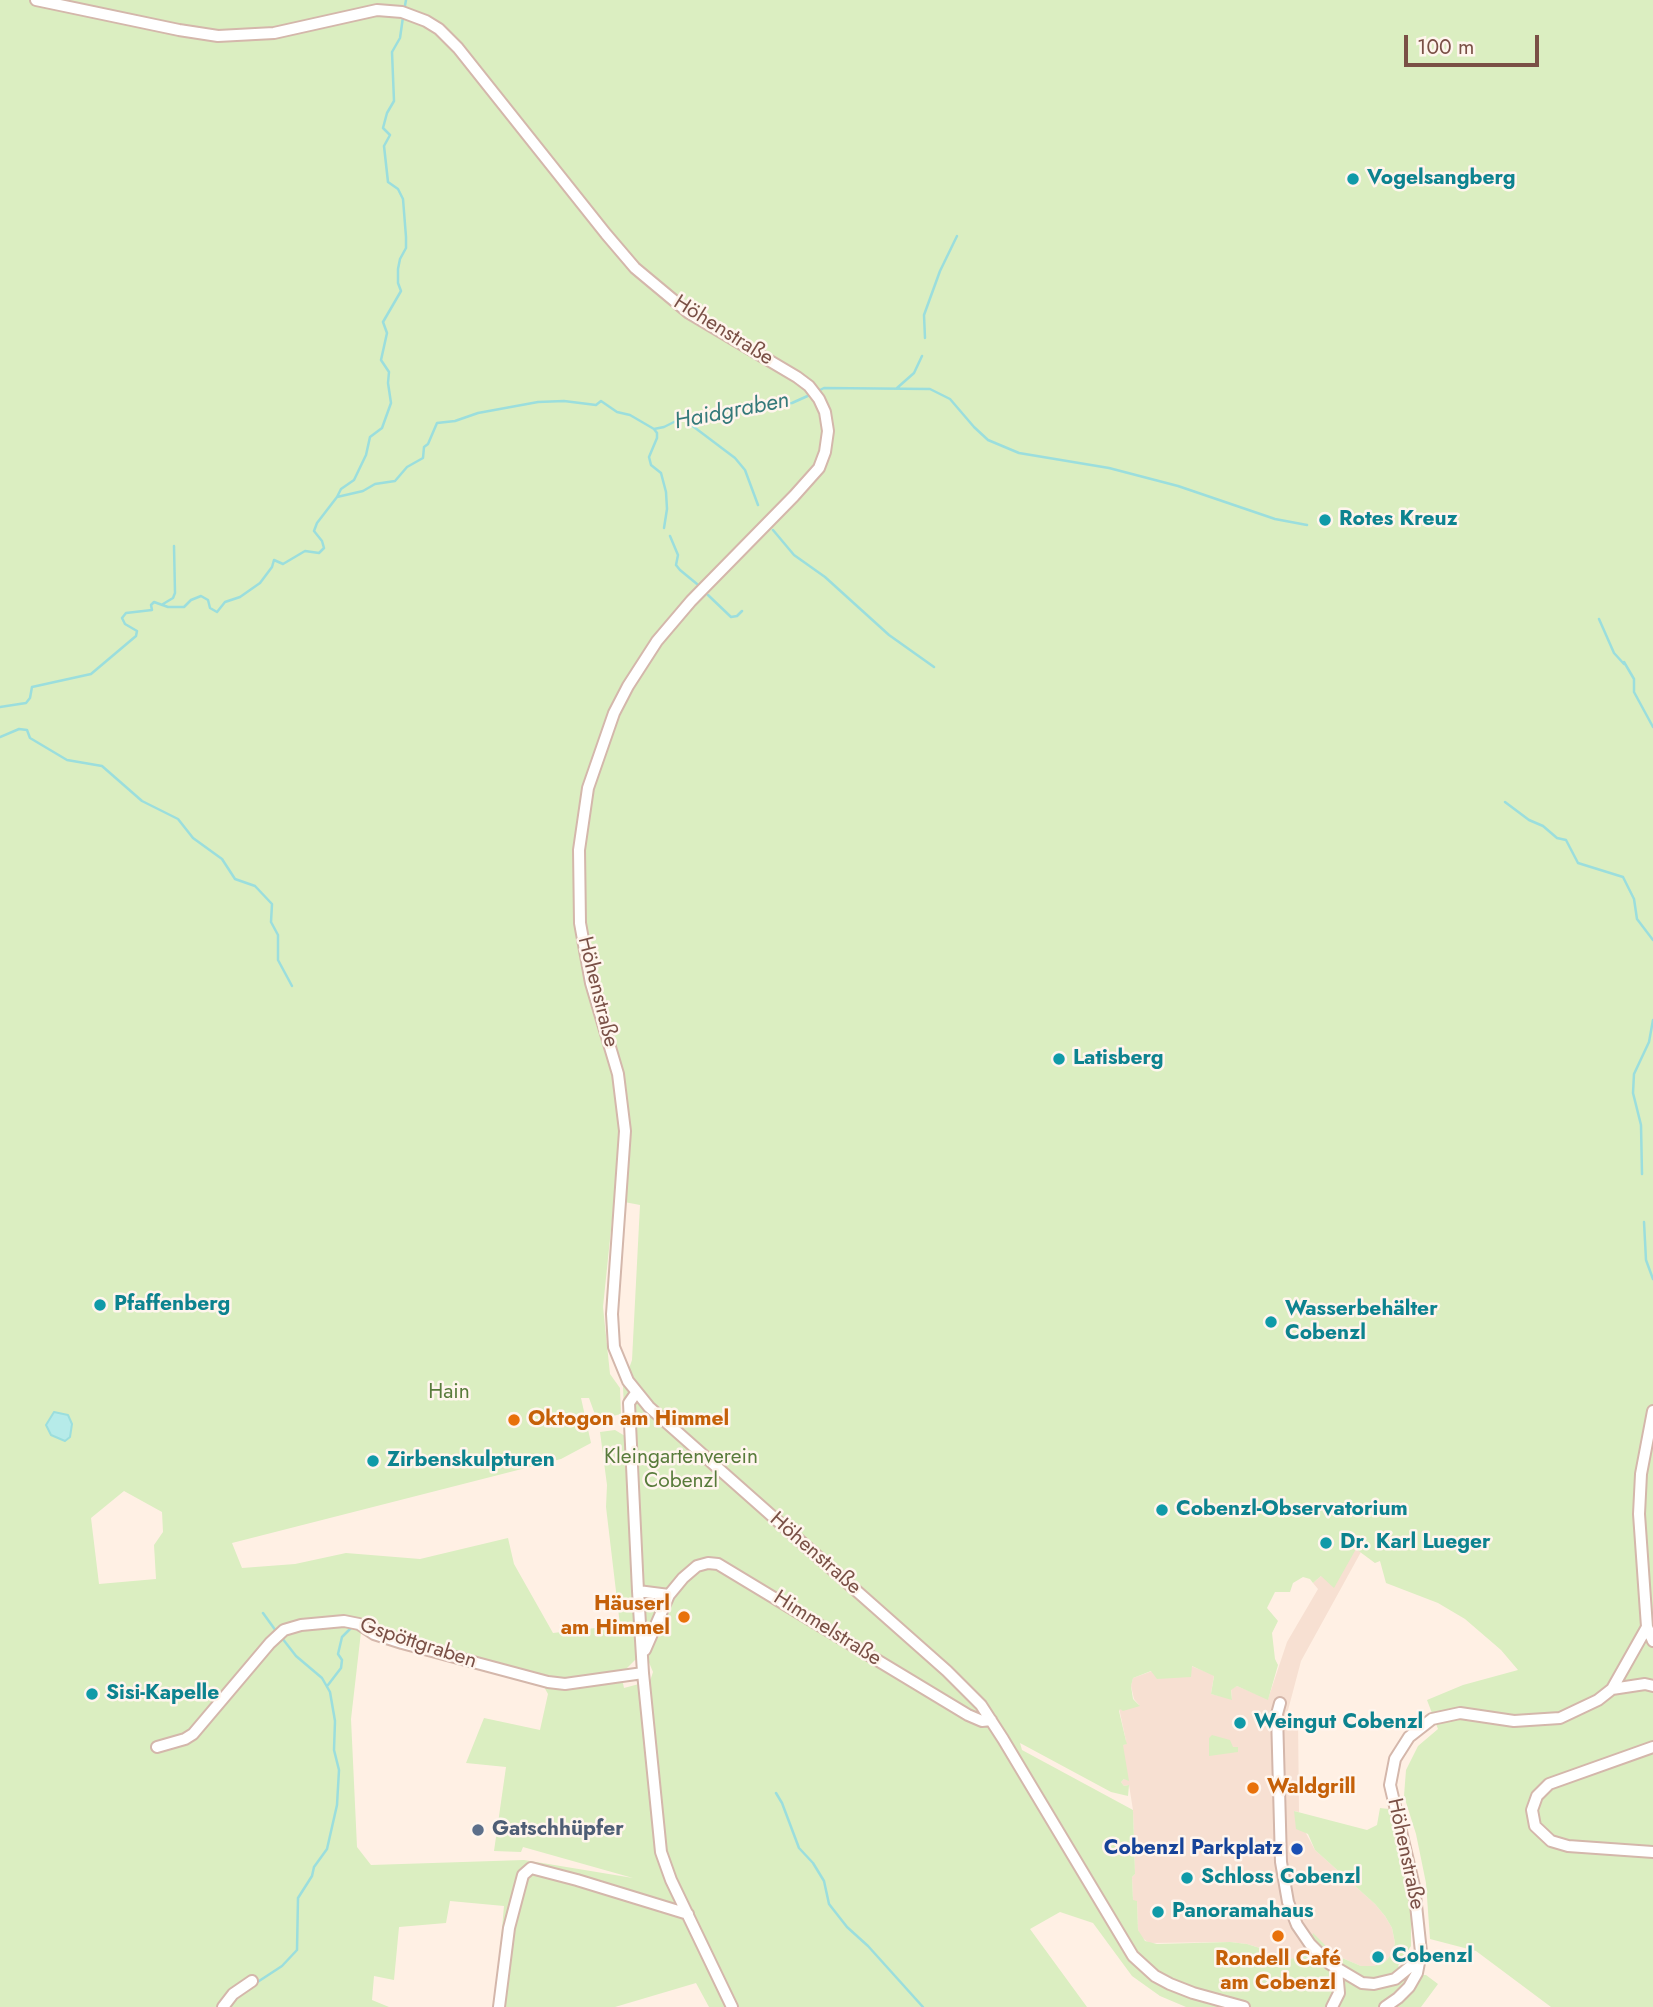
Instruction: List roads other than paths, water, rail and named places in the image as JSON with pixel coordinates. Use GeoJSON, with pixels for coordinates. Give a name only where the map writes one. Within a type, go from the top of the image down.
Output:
{"type":"FeatureCollection","features":[{"type":"Feature","properties":{"kind":"street","name":"Höhenstraße"},"geometry":{"type":"LineString","coordinates":[[36,0],[178,30],[236,36],[274,33],[382,10],[402,12],[426,21],[439,29],[458,48],[635,268],[700,321],[797,377],[812,390],[825,412],[827,441],[816,472],[657,641],[628,686],[600,748],[583,814],[578,878],[582,940],[595,1000],[618,1074],[624,1112],[625,1143],[612,1337],[620,1364],[636,1393],[956,1679],[991,1720],[1133,1956],[1149,1972],[1170,1984],[1244,2007]]}},
{"type":"Feature","properties":{"kind":"street","name":"Himmelstraße"},"geometry":{"type":"LineString","coordinates":[[636,1393],[629,1403],[638,1591],[643,1673],[661,1852],[664,1866],[732,2007]]}},
{"type":"Feature","properties":{"kind":"street"},"geometry":{"type":"LineString","coordinates":[[1653,1411],[1641,1474],[1639,1514],[1647,1627],[1653,1641]]}},
{"type":"Feature","properties":{"kind":"street","name":"Himmelstraße"},"geometry":{"type":"LineString","coordinates":[[643,1655],[669,1595],[683,1578],[697,1566],[718,1564],[968,1715],[982,1721],[991,1720]]}},
{"type":"Feature","properties":{"kind":"street"},"geometry":{"type":"LineString","coordinates":[[638,1591],[669,1595]]}},
{"type":"Feature","properties":{"kind":"street","name":"Gspöttgraben"},"geometry":{"type":"LineString","coordinates":[[157,1746],[186,1740],[270,1643],[284,1630],[301,1625],[344,1621],[359,1624],[374,1634],[402,1643],[548,1682],[565,1684],[643,1673]]}},
{"type":"Feature","properties":{"kind":"street","name":"Höhenstraße"},"geometry":{"type":"LineString","coordinates":[[1385,2007],[1409,1987],[1417,1973],[1421,1952],[1412,1875],[1390,1785],[1395,1759],[1404,1743],[1424,1724],[1460,1713],[1532,1722],[1572,1714],[1612,1689],[1647,1627]]}},
{"type":"Feature","properties":{"kind":"street"},"geometry":{"type":"LineString","coordinates":[[1612,1689],[1645,1684],[1653,1686]]}},
{"type":"Feature","properties":{"kind":"street"},"geometry":{"type":"LineString","coordinates":[[1280,1703],[1277,1739],[1282,1881],[1291,1912],[1304,1935],[1320,1955],[1356,1981],[1381,1984],[1399,1977],[1421,1952]]}},
{"type":"Feature","properties":{"kind":"street"},"geometry":{"type":"LineString","coordinates":[[1653,1747],[1549,1784],[1537,1796],[1532,1810],[1535,1826],[1550,1841],[1568,1846],[1653,1852]]}},
{"type":"Feature","properties":{"kind":"street"},"geometry":{"type":"LineString","coordinates":[[499,2007],[509,1928],[523,1875],[531,1868],[688,1914]]}},
{"type":"Feature","properties":{"kind":"street"},"geometry":{"type":"LineString","coordinates":[[1332,2007],[1339,1993],[1338,1970]]}},
{"type":"Feature","properties":{"kind":"street"},"geometry":{"type":"LineString","coordinates":[[223,2007],[233,1994],[252,1982]]}},
{"type":"Feature","properties":{"kind":"water"},"geometry":{"type":"Polygon","coordinates":[[[54,1412],[68,1415],[72,1424],[70,1437],[65,1441],[51,1435],[46,1425],[54,1412]]]}},
{"type":"Feature","properties":{"kind":"waterway"},"geometry":{"type":"LineString","coordinates":[[404,11],[406,0]]}},
{"type":"Feature","properties":{"kind":"waterway"},"geometry":{"type":"LineString","coordinates":[[0,707],[26,703],[32,687],[91,674],[136,636],[137,631],[125,624],[122,618],[126,613],[152,610],[151,605],[154,602],[168,607],[184,607],[201,596],[208,600],[210,608],[217,612],[225,602],[240,597],[260,583],[274,560],[283,564],[305,551],[319,553],[324,548],[314,531],[317,523],[341,489],[354,480],[366,455],[370,437],[382,428],[391,403],[389,372],[381,360],[387,333],[383,322],[401,291],[398,269],[406,248],[406,237],[403,199],[398,189],[388,182],[384,146],[390,135],[383,128],[394,101],[392,52],[400,38],[403,17]]}},
{"type":"Feature","properties":{"kind":"waterway"},"geometry":{"type":"LineString","coordinates":[[925,338],[924,315],[940,271],[957,236]]}},
{"type":"Feature","properties":{"kind":"waterway"},"geometry":{"type":"LineString","coordinates":[[897,388],[914,373],[922,356]]}},
{"type":"Feature","properties":{"kind":"waterway","name":"Haidgraben"},"geometry":{"type":"LineString","coordinates":[[818,391],[824,388],[930,389],[950,399],[988,440],[1019,453],[1109,468],[1178,486],[1275,519],[1307,525]]}},
{"type":"Feature","properties":{"kind":"waterway","name":"Haidgraben"},"geometry":{"type":"LineString","coordinates":[[337,497],[363,491],[375,484],[395,481],[407,467],[423,458],[424,447],[437,423],[455,421],[478,413],[538,402],[564,401],[596,405],[601,401],[617,412],[630,415],[654,429],[682,418],[744,407],[792,403],[812,394]]}},
{"type":"Feature","properties":{"kind":"waterway"},"geometry":{"type":"LineString","coordinates":[[682,418],[735,458],[745,470],[758,505]]}},
{"type":"Feature","properties":{"kind":"waterway"},"geometry":{"type":"LineString","coordinates":[[654,429],[657,438],[649,457],[651,465],[661,473],[666,492],[664,528]]}},
{"type":"Feature","properties":{"kind":"waterway"},"geometry":{"type":"LineString","coordinates":[[773,530],[794,555],[825,577],[889,635],[934,667]]}},
{"type":"Feature","properties":{"kind":"waterway"},"geometry":{"type":"LineString","coordinates":[[670,536],[678,555],[676,565],[697,584]]}},
{"type":"Feature","properties":{"kind":"waterway"},"geometry":{"type":"LineString","coordinates":[[163,604],[173,598],[175,593],[174,546]]}},
{"type":"Feature","properties":{"kind":"waterway"},"geometry":{"type":"LineString","coordinates":[[708,595],[731,617],[742,611]]}},
{"type":"Feature","properties":{"kind":"waterway"},"geometry":{"type":"LineString","coordinates":[[1599,619],[1614,653],[1624,664]]}},
{"type":"Feature","properties":{"kind":"waterway"},"geometry":{"type":"LineString","coordinates":[[1624,662],[1634,679],[1634,692],[1653,727]]}},
{"type":"Feature","properties":{"kind":"waterway"},"geometry":{"type":"LineString","coordinates":[[0,737],[19,729],[27,730],[30,738],[67,760],[102,766],[142,801],[178,819],[193,838],[222,859],[235,879],[255,886],[272,904],[271,922],[278,935],[278,960],[292,986]]}},
{"type":"Feature","properties":{"kind":"waterway"},"geometry":{"type":"LineString","coordinates":[[1505,802],[1557,838],[1566,840],[1578,863],[1623,877],[1634,899],[1637,919],[1653,940]]}},
{"type":"Feature","properties":{"kind":"waterway"},"geometry":{"type":"LineString","coordinates":[[1642,1174],[1641,1125],[1633,1093],[1634,1074],[1649,1042],[1653,1020]]}},
{"type":"Feature","properties":{"kind":"waterway"},"geometry":{"type":"LineString","coordinates":[[1644,1222],[1646,1260],[1653,1279]]}},
{"type":"Feature","properties":{"kind":"waterway","name":"Gspöttgraben"},"geometry":{"type":"LineString","coordinates":[[263,1613],[276,1631]]}},
{"type":"Feature","properties":{"kind":"waterway","name":"Gspöttgraben"},"geometry":{"type":"LineString","coordinates":[[328,1685],[341,1668],[342,1660],[338,1654],[342,1637],[351,1628]]}},
{"type":"Feature","properties":{"kind":"waterway","name":"Gspöttgraben"},"geometry":{"type":"LineString","coordinates":[[256,1983],[282,1966],[297,1950],[298,1898],[327,1849],[337,1805],[339,1770],[334,1750],[335,1721],[330,1692],[322,1678],[296,1656],[282,1638]]}},
{"type":"Feature","properties":{"kind":"waterway"},"geometry":{"type":"LineString","coordinates":[[776,1793],[799,1848],[813,1863],[824,1881],[829,1904],[847,1927],[868,1946],[923,2007]]}},
{"type":"Feature","properties":{"kind":"waterway","name":"Gspöttgraben"},"geometry":{"type":"LineString","coordinates":[[230,2007],[235,2000]]}},
{"type":"Feature","properties":{"kind":"place","name":"Vogelsangberg"},"geometry":{"type":"Point","coordinates":[1353,179]}},
{"type":"Feature","properties":{"kind":"place","name":"Rotes Kreuz"},"geometry":{"type":"Point","coordinates":[1325,520]}},
{"type":"Feature","properties":{"kind":"place","name":"Latisberg"},"geometry":{"type":"Point","coordinates":[1059,1059]}},
{"type":"Feature","properties":{"kind":"place","name":"Pfaffenberg"},"geometry":{"type":"Point","coordinates":[100,1305]}},
{"type":"Feature","properties":{"kind":"place","name":"Wasserbehälter Cobenzl"},"geometry":{"type":"Point","coordinates":[1271,1322]}},
{"type":"Feature","properties":{"kind":"place","name":"Oktogon am Himmel"},"geometry":{"type":"Point","coordinates":[514,1420]}},
{"type":"Feature","properties":{"kind":"place","name":"Zirbenskulpturen"},"geometry":{"type":"Point","coordinates":[373,1461]}},
{"type":"Feature","properties":{"kind":"place","name":"Cobenzl-Observatorium"},"geometry":{"type":"Point","coordinates":[1162,1510]}},
{"type":"Feature","properties":{"kind":"place","name":"Dr. Karl Lueger"},"geometry":{"type":"Point","coordinates":[1326,1543]}},
{"type":"Feature","properties":{"kind":"place","name":"Häuserl am Himmel"},"geometry":{"type":"Point","coordinates":[684,1617]}},
{"type":"Feature","properties":{"kind":"place","name":"Sisi-Kapelle"},"geometry":{"type":"Point","coordinates":[92,1694]}},
{"type":"Feature","properties":{"kind":"place","name":"Weingut Cobenzl"},"geometry":{"type":"Point","coordinates":[1240,1723]}},
{"type":"Feature","properties":{"kind":"place","name":"Waldgrill"},"geometry":{"type":"Point","coordinates":[1253,1788]}},
{"type":"Feature","properties":{"kind":"place","name":"Gatschhüpfer"},"geometry":{"type":"Point","coordinates":[478,1830]}},
{"type":"Feature","properties":{"kind":"place","name":"Cobenzl Parkplatz"},"geometry":{"type":"Point","coordinates":[1297,1849]}},
{"type":"Feature","properties":{"kind":"place","name":"Schloss Cobenzl"},"geometry":{"type":"Point","coordinates":[1187,1878]}},
{"type":"Feature","properties":{"kind":"place","name":"Panoramahaus"},"geometry":{"type":"Point","coordinates":[1158,1912]}},
{"type":"Feature","properties":{"kind":"place","name":"Rondell Café am Cobenzl"},"geometry":{"type":"Point","coordinates":[1278,1936]}},
{"type":"Feature","properties":{"kind":"place","name":"Cobenzl"},"geometry":{"type":"Point","coordinates":[1378,1957]}},
{"type":"Feature","properties":{"kind":"park label","name":"Hain"},"geometry":{"type":"Point","coordinates":[449,1393]}},
{"type":"Feature","properties":{"kind":"park label","name":"Kleingartenverein Cobenzl"},"geometry":{"type":"Point","coordinates":[681,1470]}}]}
